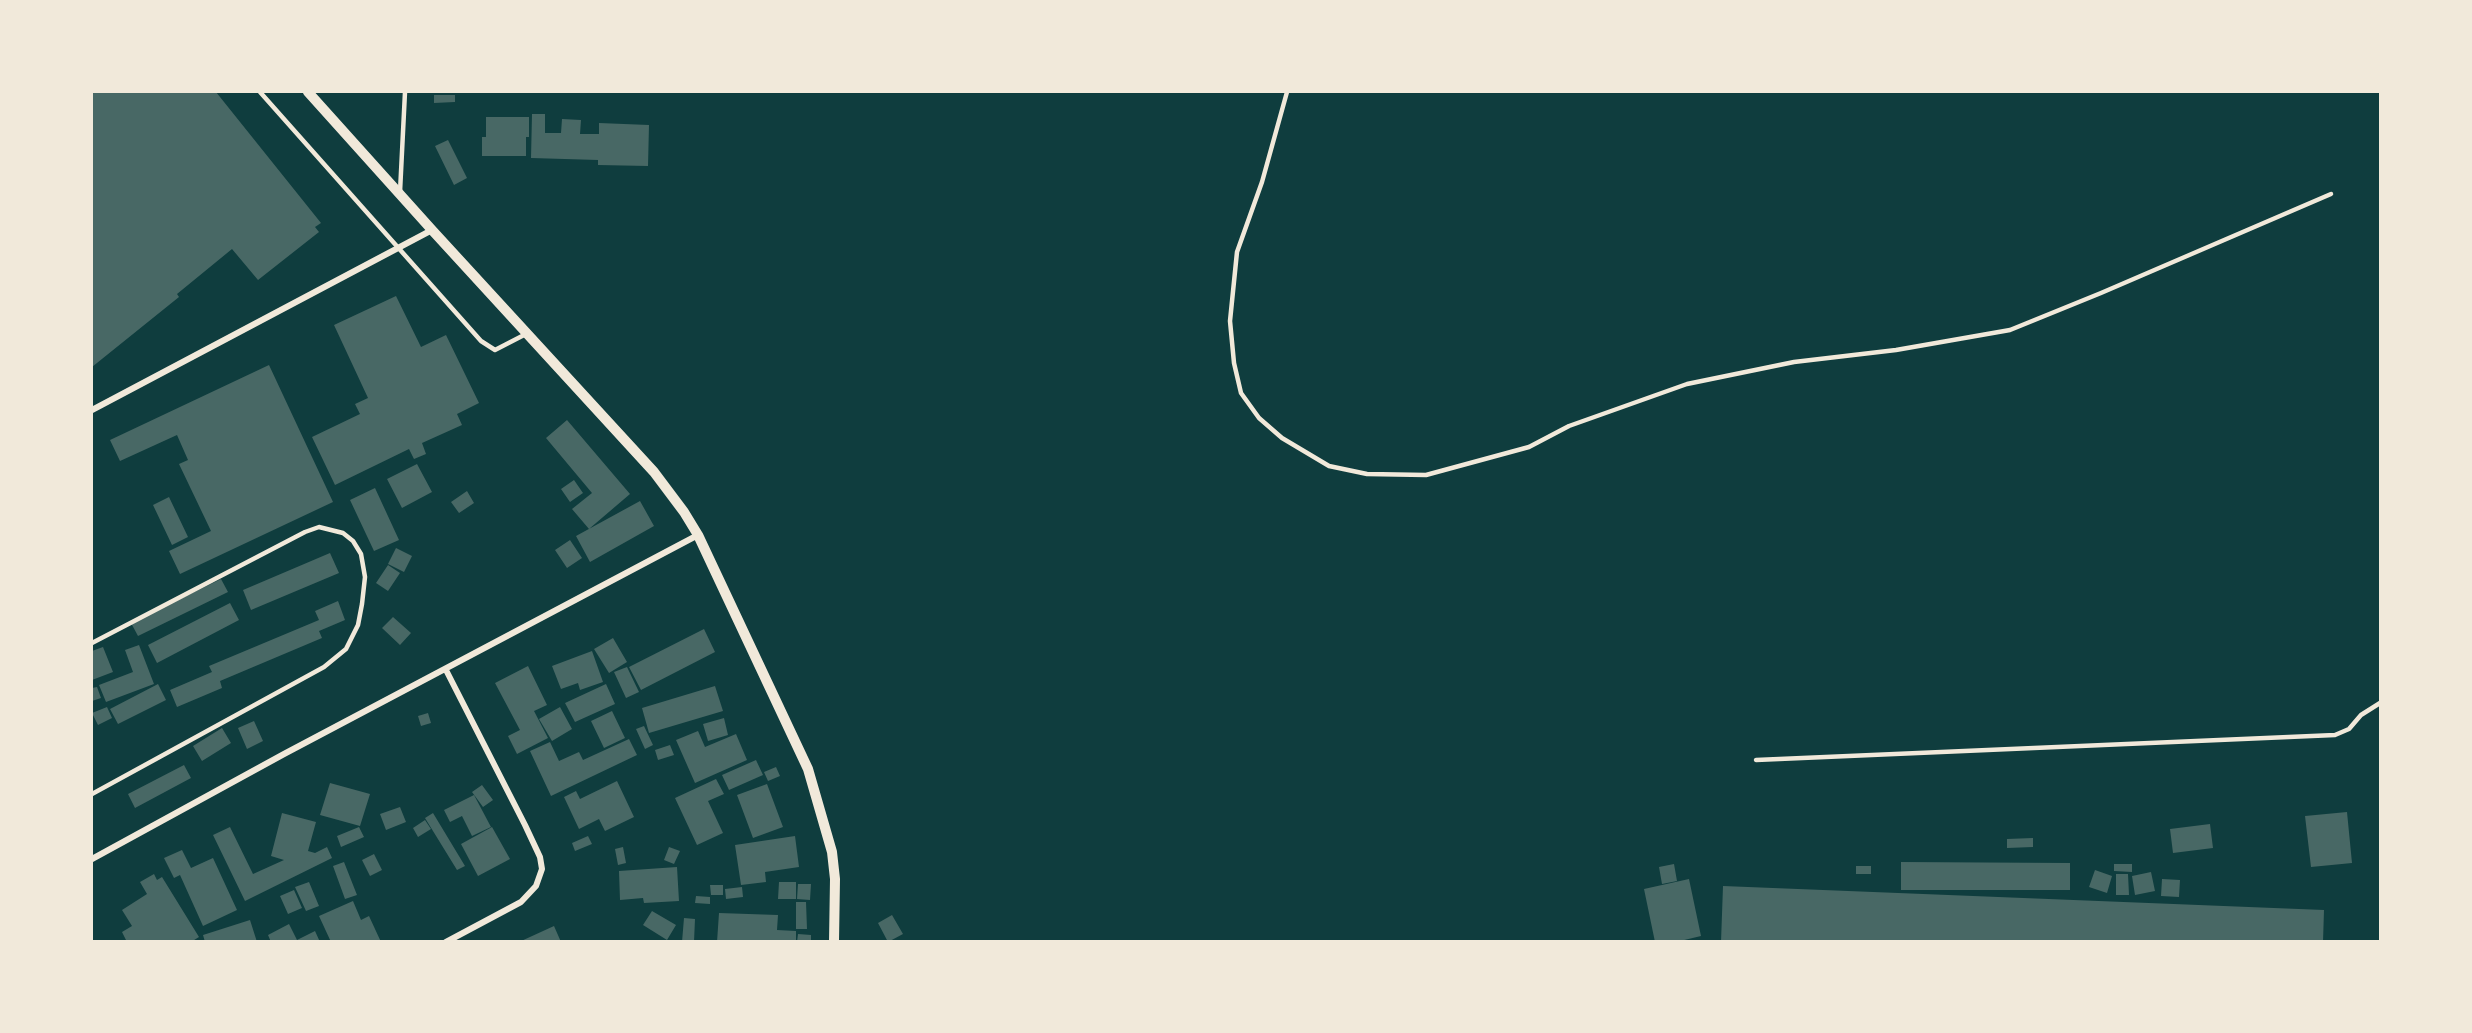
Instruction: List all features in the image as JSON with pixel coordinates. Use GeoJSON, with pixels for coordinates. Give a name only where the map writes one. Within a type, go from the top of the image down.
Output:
{"type":"FeatureCollection","features":[{"type":"Feature","properties":{"kind":"street"},"geometry":{"type":"LineString","coordinates":[[308,92],[654,472],[684,512],[698,535],[808,770],[832,852],[834,942]]}},
{"type":"Feature","properties":{"kind":"street"},"geometry":{"type":"LineString","coordinates":[[92,410],[432,230]]}},
{"type":"Feature","properties":{"kind":"street"},"geometry":{"type":"LineString","coordinates":[[92,859],[284,754],[698,535]]}},
{"type":"Feature","properties":{"kind":"street"},"geometry":{"type":"LineString","coordinates":[[446,670],[525,825],[540,857],[542,869],[536,886],[522,902],[446,942]]}},
{"type":"Feature","properties":{"kind":"lane"},"geometry":{"type":"LineString","coordinates":[[260,92],[337,176],[397,248],[481,341],[495,350],[527,334]]}},
{"type":"Feature","properties":{"kind":"lane"},"geometry":{"type":"LineString","coordinates":[[400,195],[405,92]]}},
{"type":"Feature","properties":{"kind":"lane"},"geometry":{"type":"LineString","coordinates":[[1287,92],[1262,182],[1237,252],[1230,321],[1234,363],[1241,393],[1266,425],[1282,438],[1329,466],[1367,474],[1426,475],[1529,447],[1569,426],[1687,384],[1794,362],[1896,350],[2010,330],[2331,194]]}},
{"type":"Feature","properties":{"kind":"lane"},"geometry":{"type":"LineString","coordinates":[[92,643],[305,532],[320,527],[343,533],[353,541],[361,555],[365,577],[362,604],[358,625],[346,649],[324,667],[92,794]]}},
{"type":"Feature","properties":{"kind":"lane"},"geometry":{"type":"LineString","coordinates":[[1756,760],[2335,735],[2349,729],[2361,715],[2380,703]]}},
{"type":"Feature","properties":{"kind":"building"},"geometry":{"type":"Polygon","coordinates":[[[92,92],[216,92],[321,223],[315,227],[319,232],[258,280],[232,249],[177,294],[179,297],[92,367],[92,92]]]}},
{"type":"Feature","properties":{"kind":"building"},"geometry":{"type":"Polygon","coordinates":[[[434,95],[455,95],[455,102],[434,103],[434,95]]]}},
{"type":"Feature","properties":{"kind":"building"},"geometry":{"type":"Polygon","coordinates":[[[532,114],[545,114],[545,133],[561,133],[562,119],[581,120],[580,134],[599,134],[599,123],[649,125],[648,166],[598,165],[598,160],[531,158],[532,114]]]}},
{"type":"Feature","properties":{"kind":"building"},"geometry":{"type":"Polygon","coordinates":[[[486,117],[529,117],[526,156],[482,156],[482,137],[486,137],[486,117]]]}},
{"type":"Feature","properties":{"kind":"building"},"geometry":{"type":"Polygon","coordinates":[[[448,140],[467,178],[454,185],[435,146],[448,140]]]}},
{"type":"Feature","properties":{"kind":"building"},"geometry":{"type":"Polygon","coordinates":[[[396,296],[421,347],[446,335],[479,403],[457,414],[462,425],[422,443],[426,454],[414,459],[409,449],[335,485],[312,437],[360,414],[355,404],[368,398],[334,325],[396,296]]]}},
{"type":"Feature","properties":{"kind":"building"},"geometry":{"type":"Polygon","coordinates":[[[269,365],[333,502],[180,574],[169,551],[211,531],[179,464],[188,460],[177,435],[120,461],[110,440],[269,365]]]}},
{"type":"Feature","properties":{"kind":"building"},"geometry":{"type":"Polygon","coordinates":[[[567,420],[630,494],[589,529],[572,509],[592,493],[546,438],[567,420]]]}},
{"type":"Feature","properties":{"kind":"building"},"geometry":{"type":"Polygon","coordinates":[[[417,464],[432,492],[402,508],[387,479],[417,464]]]}},
{"type":"Feature","properties":{"kind":"building"},"geometry":{"type":"Polygon","coordinates":[[[574,480],[583,493],[570,502],[561,489],[574,480]]]}},
{"type":"Feature","properties":{"kind":"building"},"geometry":{"type":"Polygon","coordinates":[[[375,488],[399,540],[374,551],[350,500],[375,488]]]}},
{"type":"Feature","properties":{"kind":"building"},"geometry":{"type":"Polygon","coordinates":[[[467,491],[474,503],[459,513],[451,502],[467,491]]]}},
{"type":"Feature","properties":{"kind":"building"},"geometry":{"type":"Polygon","coordinates":[[[169,497],[188,537],[172,545],[153,505],[169,497]]]}},
{"type":"Feature","properties":{"kind":"building"},"geometry":{"type":"Polygon","coordinates":[[[640,501],[654,526],[590,562],[576,536],[640,501]]]}},
{"type":"Feature","properties":{"kind":"building"},"geometry":{"type":"Polygon","coordinates":[[[570,540],[582,558],[567,568],[555,550],[570,540]]]}},
{"type":"Feature","properties":{"kind":"building"},"geometry":{"type":"Polygon","coordinates":[[[396,548],[412,556],[404,572],[388,564],[396,548]]]}},
{"type":"Feature","properties":{"kind":"building"},"geometry":{"type":"Polygon","coordinates":[[[330,553],[339,573],[251,610],[243,590],[330,553]]]}},
{"type":"Feature","properties":{"kind":"building"},"geometry":{"type":"Polygon","coordinates":[[[388,565],[400,573],[388,591],[376,583],[388,565]]]}},
{"type":"Feature","properties":{"kind":"building"},"geometry":{"type":"Polygon","coordinates":[[[221,579],[228,592],[138,636],[131,623],[221,579]]]}},
{"type":"Feature","properties":{"kind":"building"},"geometry":{"type":"Polygon","coordinates":[[[338,601],[345,620],[319,631],[322,638],[220,681],[222,688],[177,707],[170,690],[212,672],[209,666],[319,620],[315,611],[338,601]]]}},
{"type":"Feature","properties":{"kind":"building"},"geometry":{"type":"Polygon","coordinates":[[[230,603],[239,620],[157,663],[148,645],[230,603]]]}},
{"type":"Feature","properties":{"kind":"building"},"geometry":{"type":"Polygon","coordinates":[[[393,617],[411,633],[400,645],[382,628],[393,617]]]}},
{"type":"Feature","properties":{"kind":"building"},"geometry":{"type":"Polygon","coordinates":[[[704,629],[715,652],[641,690],[629,667],[704,629]]]}},
{"type":"Feature","properties":{"kind":"building"},"geometry":{"type":"Polygon","coordinates":[[[613,638],[627,662],[609,673],[594,649],[613,638]]]}},
{"type":"Feature","properties":{"kind":"building"},"geometry":{"type":"Polygon","coordinates":[[[139,645],[154,684],[106,702],[99,685],[133,672],[125,650],[139,645]]]}},
{"type":"Feature","properties":{"kind":"building"},"geometry":{"type":"Polygon","coordinates":[[[103,647],[113,672],[92,680],[92,651],[103,647]]]}},
{"type":"Feature","properties":{"kind":"building"},"geometry":{"type":"Polygon","coordinates":[[[592,651],[603,682],[580,690],[578,683],[561,689],[552,666],[592,651]]]}},
{"type":"Feature","properties":{"kind":"building"},"geometry":{"type":"Polygon","coordinates":[[[528,666],[547,705],[534,711],[548,738],[517,754],[508,736],[520,730],[495,683],[528,666]]]}},
{"type":"Feature","properties":{"kind":"building"},"geometry":{"type":"Polygon","coordinates":[[[627,667],[639,692],[626,698],[614,672],[627,667]]]}},
{"type":"Feature","properties":{"kind":"building"},"geometry":{"type":"Polygon","coordinates":[[[158,684],[166,700],[118,724],[110,709],[158,684]]]}},
{"type":"Feature","properties":{"kind":"building"},"geometry":{"type":"Polygon","coordinates":[[[606,684],[615,704],[575,722],[565,703],[606,684]]]}},
{"type":"Feature","properties":{"kind":"building"},"geometry":{"type":"Polygon","coordinates":[[[715,686],[723,711],[649,733],[642,708],[715,686]]]}},
{"type":"Feature","properties":{"kind":"building"},"geometry":{"type":"Polygon","coordinates":[[[97,687],[101,698],[92,701],[92,688],[97,687]]]}},
{"type":"Feature","properties":{"kind":"building"},"geometry":{"type":"Polygon","coordinates":[[[107,707],[112,718],[98,725],[92,713],[107,707]]]}},
{"type":"Feature","properties":{"kind":"building"},"geometry":{"type":"Polygon","coordinates":[[[560,707],[572,729],[552,741],[539,719],[560,707]]]}},
{"type":"Feature","properties":{"kind":"building"},"geometry":{"type":"Polygon","coordinates":[[[612,711],[625,738],[604,748],[591,721],[612,711]]]}},
{"type":"Feature","properties":{"kind":"building"},"geometry":{"type":"Polygon","coordinates":[[[428,713],[431,723],[421,726],[418,716],[428,713]]]}},
{"type":"Feature","properties":{"kind":"building"},"geometry":{"type":"Polygon","coordinates":[[[724,718],[728,735],[708,741],[703,724],[724,718]]]}},
{"type":"Feature","properties":{"kind":"building"},"geometry":{"type":"Polygon","coordinates":[[[254,721],[263,741],[247,749],[238,728],[254,721]]]}},
{"type":"Feature","properties":{"kind":"building"},"geometry":{"type":"Polygon","coordinates":[[[644,726],[653,745],[645,749],[636,729],[644,726]]]}},
{"type":"Feature","properties":{"kind":"building"},"geometry":{"type":"Polygon","coordinates":[[[222,728],[231,743],[202,761],[193,746],[222,728]]]}},
{"type":"Feature","properties":{"kind":"building"},"geometry":{"type":"Polygon","coordinates":[[[698,731],[705,747],[736,734],[747,760],[695,783],[676,740],[698,731]]]}},
{"type":"Feature","properties":{"kind":"building"},"geometry":{"type":"Polygon","coordinates":[[[629,739],[637,755],[551,796],[530,751],[550,742],[559,761],[579,752],[583,760],[629,739]]]}},
{"type":"Feature","properties":{"kind":"building"},"geometry":{"type":"Polygon","coordinates":[[[670,745],[674,755],[658,760],[655,750],[670,745]]]}},
{"type":"Feature","properties":{"kind":"building"},"geometry":{"type":"Polygon","coordinates":[[[756,760],[763,775],[729,790],[722,775],[756,760]]]}},
{"type":"Feature","properties":{"kind":"building"},"geometry":{"type":"Polygon","coordinates":[[[184,765],[191,778],[135,808],[128,794],[184,765]]]}},
{"type":"Feature","properties":{"kind":"building"},"geometry":{"type":"Polygon","coordinates":[[[776,767],[780,776],[768,781],[764,772],[776,767]]]}},
{"type":"Feature","properties":{"kind":"building"},"geometry":{"type":"Polygon","coordinates":[[[716,779],[724,794],[708,801],[723,833],[697,845],[675,798],[716,779]]]}},
{"type":"Feature","properties":{"kind":"building"},"geometry":{"type":"Polygon","coordinates":[[[617,781],[634,817],[605,831],[599,819],[579,829],[564,797],[576,791],[580,799],[617,781]]]}},
{"type":"Feature","properties":{"kind":"building"},"geometry":{"type":"Polygon","coordinates":[[[330,783],[370,794],[360,826],[320,815],[330,783]]]}},
{"type":"Feature","properties":{"kind":"building"},"geometry":{"type":"Polygon","coordinates":[[[767,784],[783,827],[753,838],[737,795],[767,784]]]}},
{"type":"Feature","properties":{"kind":"building"},"geometry":{"type":"Polygon","coordinates":[[[482,785],[493,800],[483,807],[472,792],[482,785]]]}},
{"type":"Feature","properties":{"kind":"building"},"geometry":{"type":"Polygon","coordinates":[[[474,795],[491,827],[472,836],[462,816],[450,822],[444,810],[474,795]]]}},
{"type":"Feature","properties":{"kind":"building"},"geometry":{"type":"Polygon","coordinates":[[[400,807],[406,822],[386,830],[380,814],[400,807]]]}},
{"type":"Feature","properties":{"kind":"building"},"geometry":{"type":"Polygon","coordinates":[[[2347,812],[2352,863],[2311,867],[2305,816],[2347,812]]]}},
{"type":"Feature","properties":{"kind":"building"},"geometry":{"type":"Polygon","coordinates":[[[282,813],[316,822],[308,851],[315,853],[327,847],[332,858],[245,901],[213,835],[230,827],[253,874],[284,860],[271,856],[282,813]]]}},
{"type":"Feature","properties":{"kind":"building"},"geometry":{"type":"Polygon","coordinates":[[[433,813],[465,866],[457,870],[425,818],[433,813]]]}},
{"type":"Feature","properties":{"kind":"building"},"geometry":{"type":"Polygon","coordinates":[[[425,820],[431,829],[418,837],[413,828],[425,820]]]}},
{"type":"Feature","properties":{"kind":"building"},"geometry":{"type":"Polygon","coordinates":[[[2210,824],[2213,848],[2173,853],[2170,829],[2210,824]]]}},
{"type":"Feature","properties":{"kind":"building"},"geometry":{"type":"Polygon","coordinates":[[[359,827],[364,837],[341,847],[337,836],[359,827]]]}},
{"type":"Feature","properties":{"kind":"building"},"geometry":{"type":"Polygon","coordinates":[[[492,827],[510,859],[478,876],[461,844],[492,827]]]}},
{"type":"Feature","properties":{"kind":"building"},"geometry":{"type":"Polygon","coordinates":[[[588,836],[592,844],[575,851],[572,843],[588,836]]]}},
{"type":"Feature","properties":{"kind":"building"},"geometry":{"type":"Polygon","coordinates":[[[795,836],[799,867],[765,872],[766,882],[741,885],[735,845],[795,836]]]}},
{"type":"Feature","properties":{"kind":"building"},"geometry":{"type":"Polygon","coordinates":[[[2033,838],[2033,847],[2007,848],[2007,839],[2033,838]]]}},
{"type":"Feature","properties":{"kind":"building"},"geometry":{"type":"Polygon","coordinates":[[[623,847],[626,863],[618,865],[615,849],[623,847]]]}},
{"type":"Feature","properties":{"kind":"building"},"geometry":{"type":"Polygon","coordinates":[[[669,847],[680,851],[674,864],[664,860],[669,847]]]}},
{"type":"Feature","properties":{"kind":"building"},"geometry":{"type":"Polygon","coordinates":[[[182,850],[191,868],[213,858],[237,910],[203,926],[180,875],[174,878],[164,858],[182,850]]]}},
{"type":"Feature","properties":{"kind":"building"},"geometry":{"type":"Polygon","coordinates":[[[374,854],[382,870],[370,876],[362,860],[374,854]]]}},
{"type":"Feature","properties":{"kind":"building"},"geometry":{"type":"Polygon","coordinates":[[[344,862],[357,895],[345,899],[333,866],[344,862]]]}},
{"type":"Feature","properties":{"kind":"building"},"geometry":{"type":"Polygon","coordinates":[[[1901,862],[2070,863],[2070,890],[1901,890],[1901,862]]]}},
{"type":"Feature","properties":{"kind":"building"},"geometry":{"type":"Polygon","coordinates":[[[1674,864],[1677,881],[1662,884],[1659,867],[1674,864]]]}},
{"type":"Feature","properties":{"kind":"building"},"geometry":{"type":"Polygon","coordinates":[[[2114,864],[2132,864],[2132,872],[2114,871],[2114,864]]]}},
{"type":"Feature","properties":{"kind":"building"},"geometry":{"type":"Polygon","coordinates":[[[1856,866],[1871,866],[1871,874],[1856,874],[1856,866]]]}},
{"type":"Feature","properties":{"kind":"building"},"geometry":{"type":"Polygon","coordinates":[[[677,867],[679,901],[644,903],[643,898],[620,900],[619,871],[677,867]]]}},
{"type":"Feature","properties":{"kind":"building"},"geometry":{"type":"Polygon","coordinates":[[[2095,870],[2112,876],[2107,893],[2089,887],[2095,870]]]}},
{"type":"Feature","properties":{"kind":"building"},"geometry":{"type":"Polygon","coordinates":[[[2151,872],[2155,891],[2135,895],[2132,876],[2151,872]]]}},
{"type":"Feature","properties":{"kind":"building"},"geometry":{"type":"Polygon","coordinates":[[[154,874],[157,880],[162,877],[199,937],[191,942],[127,942],[122,932],[132,926],[122,910],[147,894],[140,882],[154,874]]]}},
{"type":"Feature","properties":{"kind":"building"},"geometry":{"type":"Polygon","coordinates":[[[2116,874],[2128,874],[2129,895],[2116,895],[2116,874]]]}},
{"type":"Feature","properties":{"kind":"building"},"geometry":{"type":"Polygon","coordinates":[[[1689,879],[1701,936],[1676,942],[1655,942],[1644,889],[1689,879]]]}},
{"type":"Feature","properties":{"kind":"building"},"geometry":{"type":"Polygon","coordinates":[[[2162,879],[2180,880],[2179,897],[2161,896],[2162,879]]]}},
{"type":"Feature","properties":{"kind":"building"},"geometry":{"type":"Polygon","coordinates":[[[309,882],[319,906],[306,911],[295,887],[309,882]]]}},
{"type":"Feature","properties":{"kind":"building"},"geometry":{"type":"Polygon","coordinates":[[[779,882],[796,882],[796,899],[778,899],[779,882]]]}},
{"type":"Feature","properties":{"kind":"building"},"geometry":{"type":"Polygon","coordinates":[[[798,884],[811,884],[810,900],[797,899],[798,884]]]}},
{"type":"Feature","properties":{"kind":"building"},"geometry":{"type":"Polygon","coordinates":[[[710,885],[723,885],[723,895],[711,895],[710,885]]]}},
{"type":"Feature","properties":{"kind":"building"},"geometry":{"type":"Polygon","coordinates":[[[1723,886],[2324,910],[2323,942],[1721,942],[1723,886]]]}},
{"type":"Feature","properties":{"kind":"building"},"geometry":{"type":"Polygon","coordinates":[[[742,887],[743,897],[726,899],[725,889],[742,887]]]}},
{"type":"Feature","properties":{"kind":"building"},"geometry":{"type":"Polygon","coordinates":[[[294,890],[302,908],[288,914],[280,896],[294,890]]]}},
{"type":"Feature","properties":{"kind":"building"},"geometry":{"type":"Polygon","coordinates":[[[696,896],[710,897],[710,904],[695,903],[696,896]]]}},
{"type":"Feature","properties":{"kind":"building"},"geometry":{"type":"Polygon","coordinates":[[[353,901],[361,920],[369,916],[381,942],[331,942],[319,916],[353,901]]]}},
{"type":"Feature","properties":{"kind":"building"},"geometry":{"type":"Polygon","coordinates":[[[796,902],[806,902],[807,929],[796,929],[796,902]]]}},
{"type":"Feature","properties":{"kind":"building"},"geometry":{"type":"Polygon","coordinates":[[[652,911],[676,925],[667,940],[643,925],[652,911]]]}},
{"type":"Feature","properties":{"kind":"building"},"geometry":{"type":"Polygon","coordinates":[[[719,913],[778,915],[777,930],[796,931],[796,942],[717,942],[719,913]]]}},
{"type":"Feature","properties":{"kind":"building"},"geometry":{"type":"Polygon","coordinates":[[[892,915],[903,934],[888,942],[878,923],[892,915]]]}},
{"type":"Feature","properties":{"kind":"building"},"geometry":{"type":"Polygon","coordinates":[[[684,918],[695,919],[694,942],[682,942],[684,918]]]}},
{"type":"Feature","properties":{"kind":"building"},"geometry":{"type":"Polygon","coordinates":[[[250,920],[257,942],[205,942],[203,935],[250,920]]]}},
{"type":"Feature","properties":{"kind":"building"},"geometry":{"type":"Polygon","coordinates":[[[289,924],[297,940],[315,931],[320,942],[271,942],[268,935],[289,924]]]}},
{"type":"Feature","properties":{"kind":"building"},"geometry":{"type":"Polygon","coordinates":[[[554,926],[561,942],[519,942],[554,926]]]}},
{"type":"Feature","properties":{"kind":"building"},"geometry":{"type":"Polygon","coordinates":[[[798,934],[811,935],[811,942],[797,942],[798,934]]]}}]}
